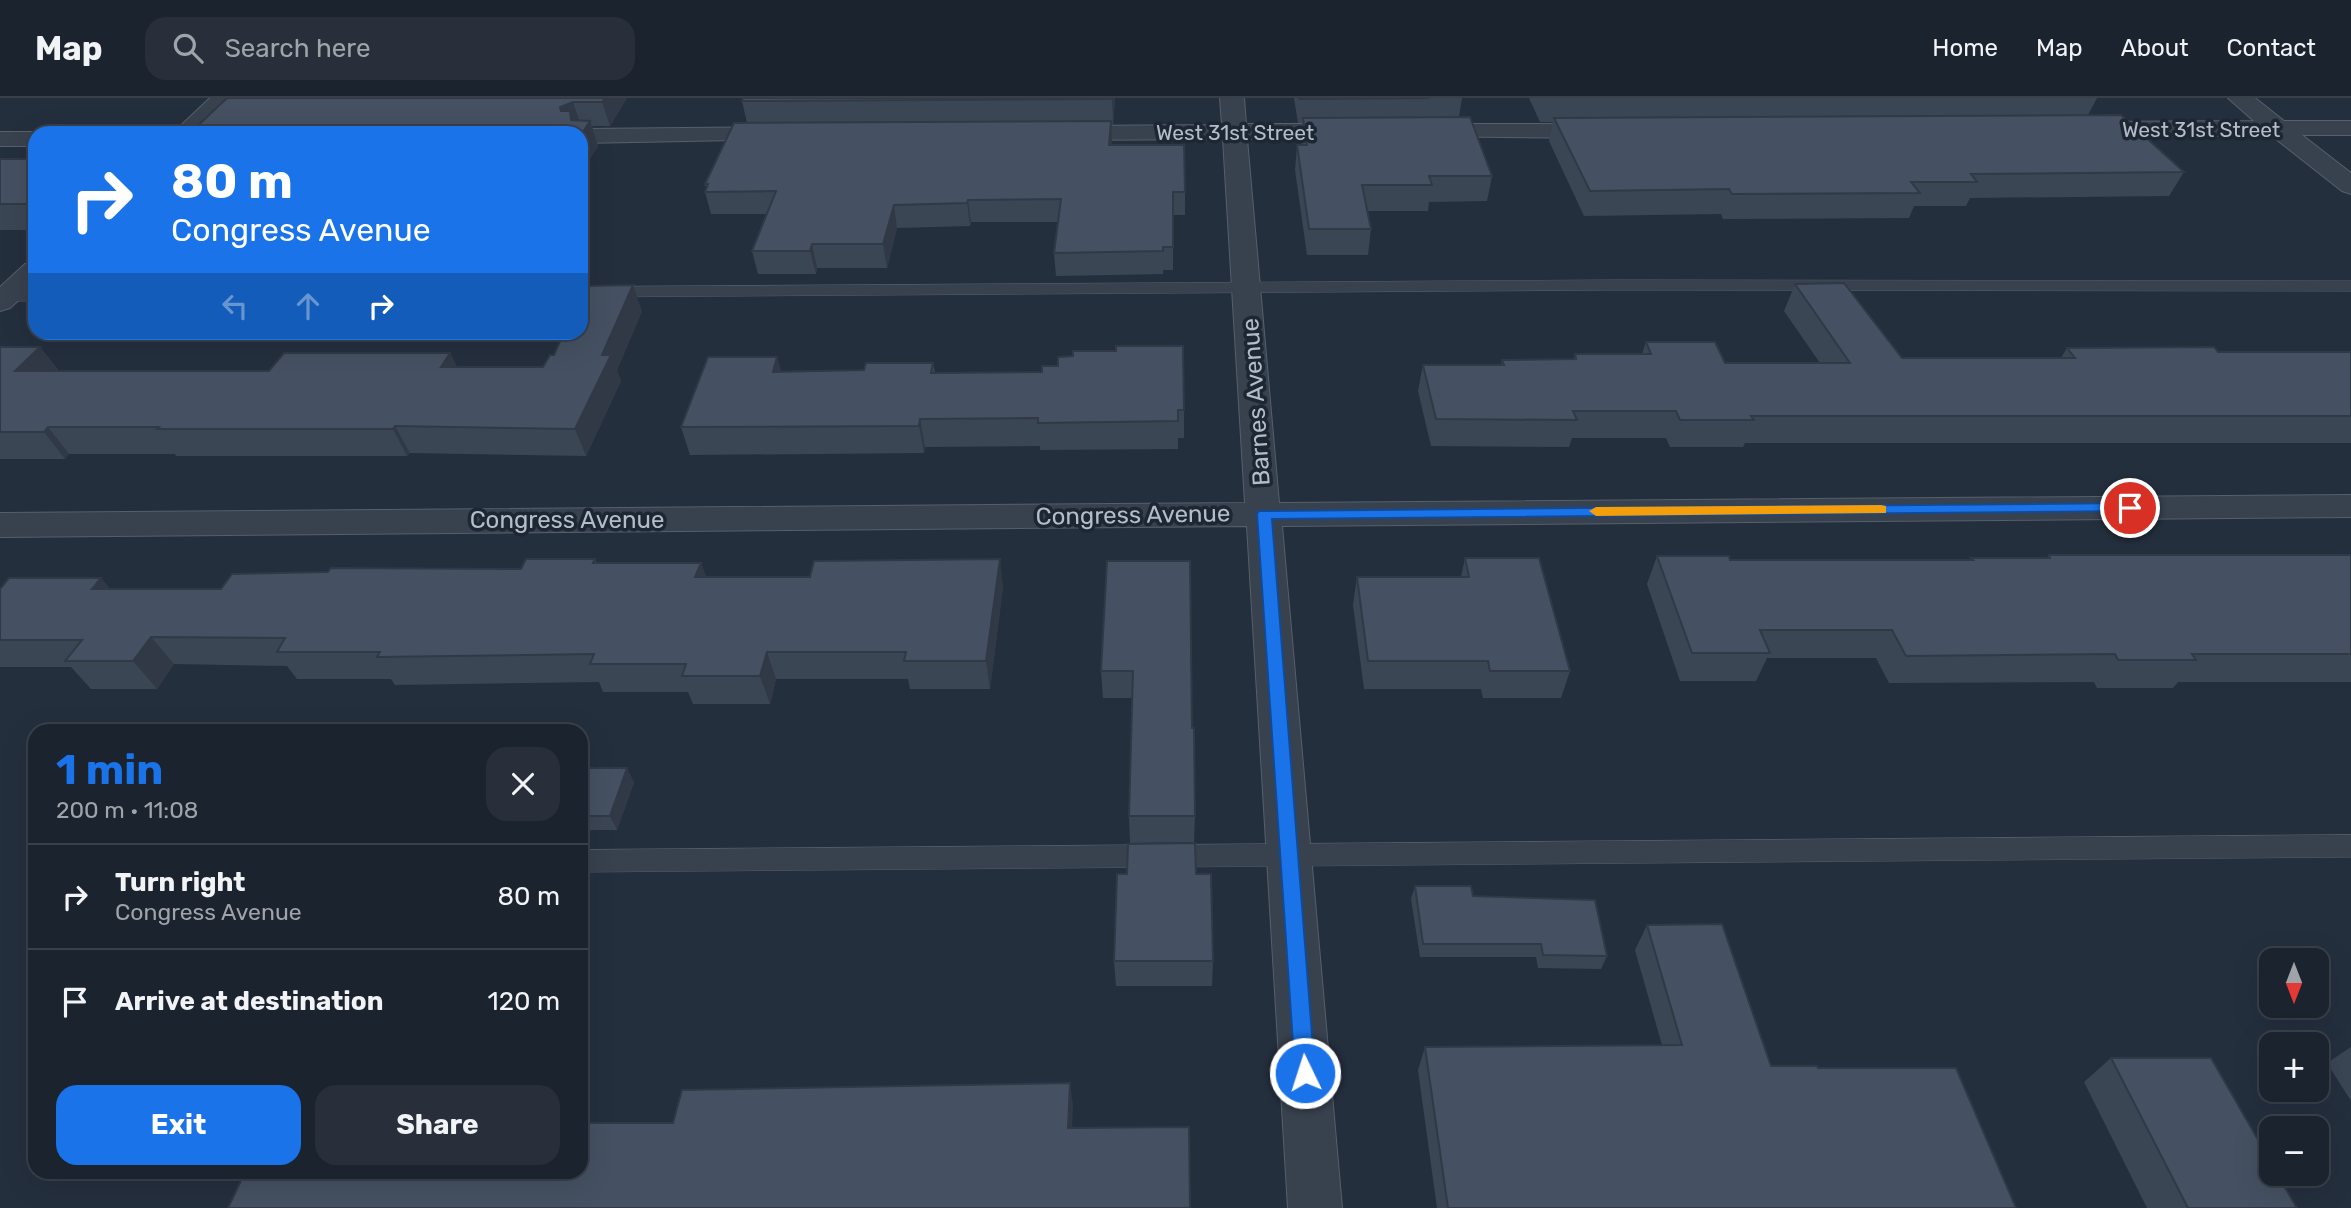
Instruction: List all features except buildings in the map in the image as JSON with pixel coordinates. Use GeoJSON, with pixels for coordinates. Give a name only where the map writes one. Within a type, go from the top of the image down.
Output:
{"type":"FeatureCollection","features":[{"type":"Feature","properties":{"kind":"street"},"geometry":{"type":"LineString","coordinates":[[193,126],[224,98]]}},
{"type":"Feature","properties":{"kind":"street"},"geometry":{"type":"LineString","coordinates":[[2240,98],[2351,186]]}},
{"type":"Feature","properties":{"kind":"street","name":"West 31st Street"},"geometry":{"type":"LineString","coordinates":[[1042,133],[1234,115],[1372,131]]}},
{"type":"Feature","properties":{"kind":"street","name":"Barnes Avenue"},"geometry":{"type":"LineString","coordinates":[[1234,115],[1315,1208]]}},
{"type":"Feature","properties":{"kind":"street","name":"West 31st Street"},"geometry":{"type":"LineString","coordinates":[[2066,129],[2351,128]]}},
{"type":"Feature","properties":{"kind":"street"},"geometry":{"type":"LineString","coordinates":[[1400,131],[1622,131]]}},
{"type":"Feature","properties":{"kind":"street"},"geometry":{"type":"LineString","coordinates":[[588,136],[804,134]]}},
{"type":"Feature","properties":{"kind":"street"},"geometry":{"type":"LineString","coordinates":[[0,139],[28,139]]}},
{"type":"Feature","properties":{"kind":"street"},"geometry":{"type":"LineString","coordinates":[[2,298],[28,276]]}},
{"type":"Feature","properties":{"kind":"street","name":"Congress Avenue"},"geometry":{"type":"LineString","coordinates":[[0,525],[2351,506]]}},
{"type":"Feature","properties":{"kind":"lane"},"geometry":{"type":"LineString","coordinates":[[588,292],[1615,285],[2351,286]]}},
{"type":"Feature","properties":{"kind":"lane"},"geometry":{"type":"LineString","coordinates":[[2,298],[28,296]]}},
{"type":"Feature","properties":{"kind":"lane"},"geometry":{"type":"LineString","coordinates":[[588,861],[2351,846]]}},
{"type":"Feature","properties":{"kind":"slow traffic"},"geometry":{"type":"LineString","coordinates":[[1596,511],[1881,509]]}},
{"type":"Feature","properties":{"kind":"route"},"geometry":{"type":"LineString","coordinates":[[1305,1073],[1265,514],[2130,508]]}}]}
